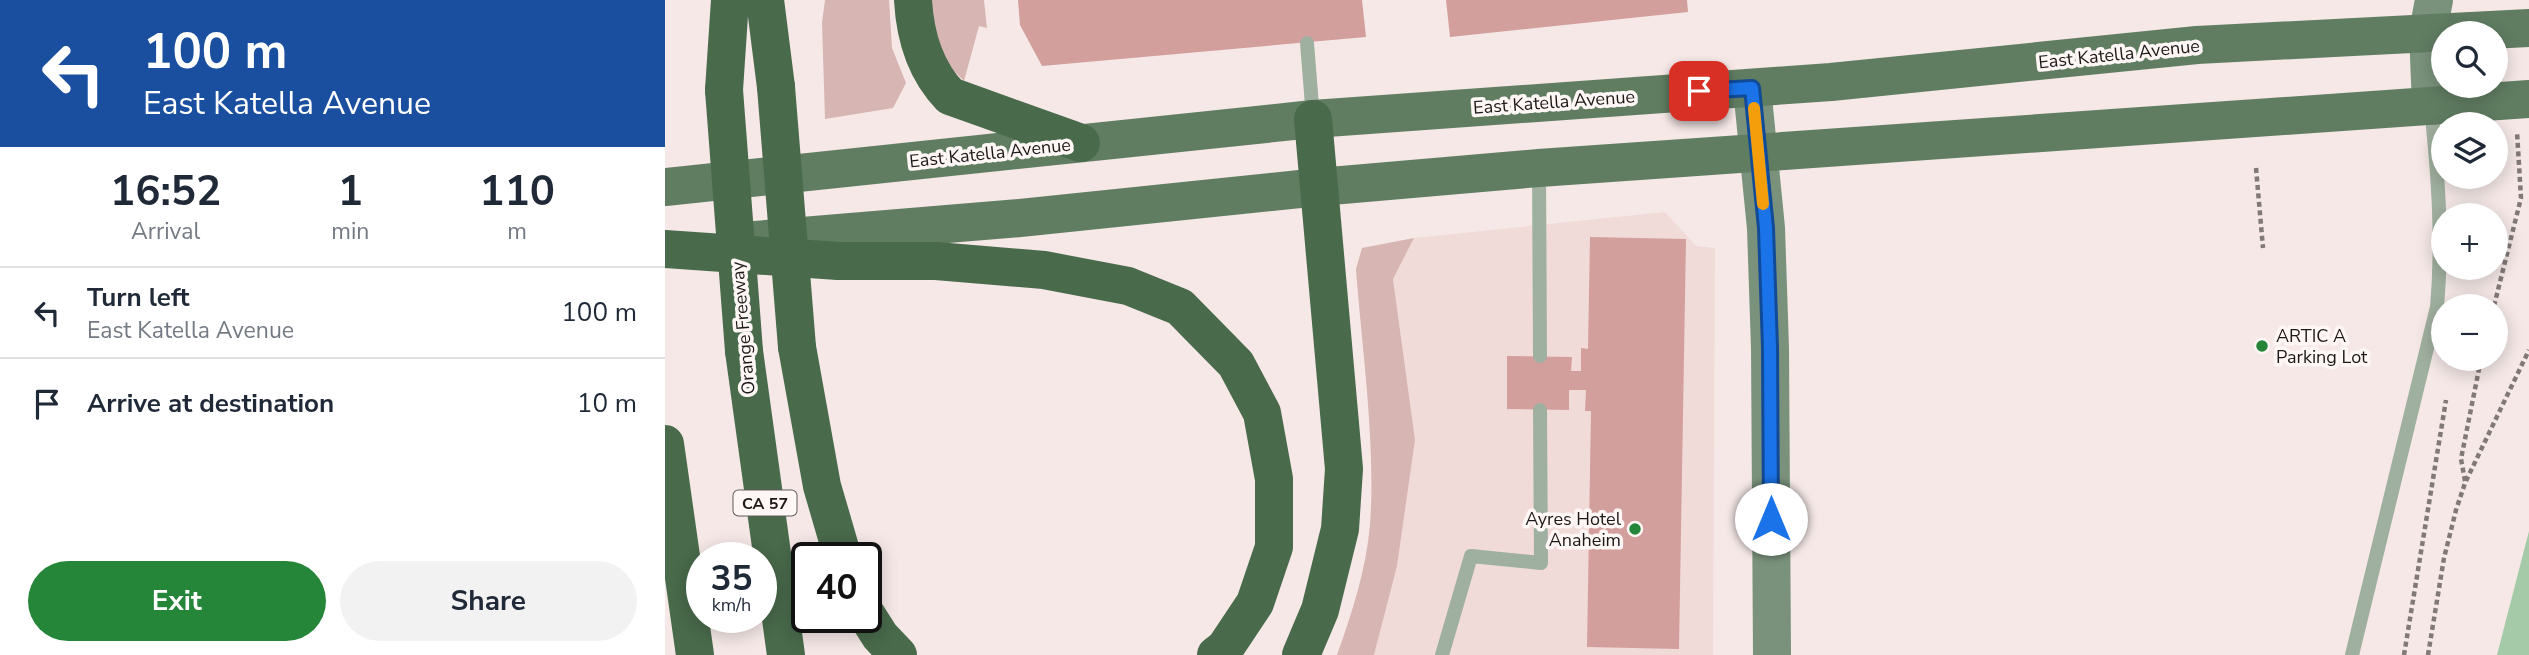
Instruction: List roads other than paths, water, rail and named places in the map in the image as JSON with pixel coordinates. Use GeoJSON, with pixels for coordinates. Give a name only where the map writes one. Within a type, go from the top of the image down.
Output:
{"type":"FeatureCollection","features":[{"type":"Feature","properties":{"kind":"highway","name":"Orange Freeway"},"geometry":{"type":"LineString","coordinates":[[730,0],[724,90],[744,351],[786,655]]}},
{"type":"Feature","properties":{"kind":"highway"},"geometry":{"type":"LineString","coordinates":[[765,0],[776,87],[797,347],[822,486],[838,542]]}},
{"type":"Feature","properties":{"kind":"highway"},"geometry":{"type":"LineString","coordinates":[[913,0],[914,19],[926,62],[936,81],[950,96],[1081,143]]}},
{"type":"Feature","properties":{"kind":"highway"},"geometry":{"type":"LineString","coordinates":[[1301,655],[1320,610],[1340,529],[1344,469],[1313,119]]}},
{"type":"Feature","properties":{"kind":"highway"},"geometry":{"type":"LineString","coordinates":[[665,248],[838,261],[936,261],[1044,270],[1128,286],[1180,307],[1236,364],[1262,413],[1274,479],[1274,547],[1255,603],[1225,648],[1216,655]]}},
{"type":"Feature","properties":{"kind":"highway"},"geometry":{"type":"LineString","coordinates":[[665,444],[695,655]]}},
{"type":"Feature","properties":{"kind":"highway"},"geometry":{"type":"LineString","coordinates":[[878,633],[898,655]]}},
{"type":"Feature","properties":{"kind":"main road","name":"East Katella Avenue"},"geometry":{"type":"LineString","coordinates":[[665,187],[1313,119],[1848,81],[2197,45],[2431,16],[2529,28]]}},
{"type":"Feature","properties":{"kind":"main road"},"geometry":{"type":"LineString","coordinates":[[665,248],[1020,218],[1319,187],[1539,168],[2522,99]]}},
{"type":"Feature","properties":{"kind":"street"},"geometry":{"type":"LineString","coordinates":[[2431,16],[2431,106]]}},
{"type":"Feature","properties":{"kind":"street"},"geometry":{"type":"LineString","coordinates":[[1752,88],[1766,228],[1770,348],[1772,655]]}},
{"type":"Feature","properties":{"kind":"lane"},"geometry":{"type":"LineString","coordinates":[[1307,43],[1313,119]]}},
{"type":"Feature","properties":{"kind":"lane"},"geometry":{"type":"LineString","coordinates":[[2352,655],[2437,307],[2439,199],[2431,106]]}},
{"type":"Feature","properties":{"kind":"lane"},"geometry":{"type":"LineString","coordinates":[[1539,168],[1540,356]]}},
{"type":"Feature","properties":{"kind":"lane"},"geometry":{"type":"LineString","coordinates":[[1442,655],[1471,556],[1541,563],[1540,410]]}},
{"type":"Feature","properties":{"kind":"place","name":"ARTIC A Parking Lot"},"geometry":{"type":"Point","coordinates":[2262,346]}},
{"type":"Feature","properties":{"kind":"place","name":"Ayres Hotel Anaheim"},"geometry":{"type":"Point","coordinates":[1635,529]}}]}
